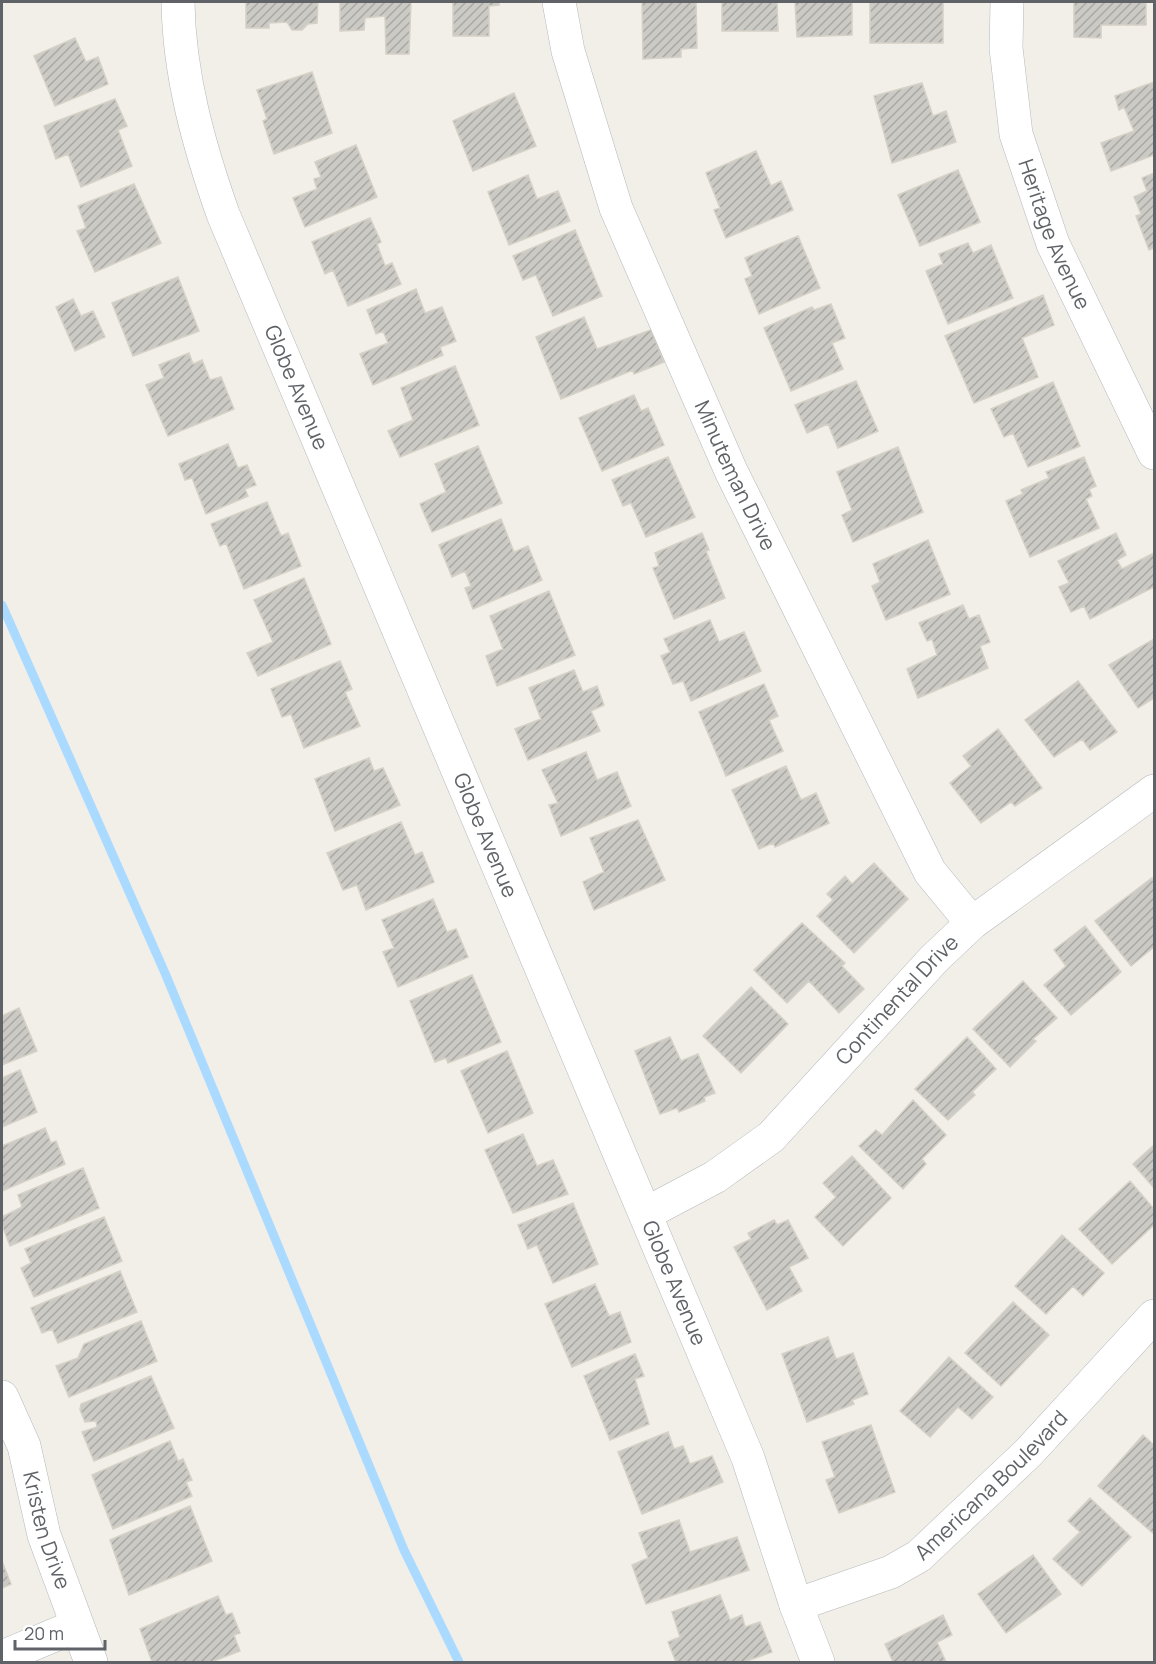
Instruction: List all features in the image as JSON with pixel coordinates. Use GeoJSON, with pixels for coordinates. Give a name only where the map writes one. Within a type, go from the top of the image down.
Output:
{"type":"FeatureCollection","features":[{"type":"Feature","properties":{"kind":"street","name":"Globe Avenue"},"geometry":{"type":"LineString","coordinates":[[178,2],[184,68],[192,109],[201,146],[223,214],[748,1458],[796,1605],[818,1662]]}},
{"type":"Feature","properties":{"kind":"street","name":"Minuteman Drive"},"geometry":{"type":"LineString","coordinates":[[559,2],[568,51],[616,208],[731,471],[930,872],[972,923]]}},
{"type":"Feature","properties":{"kind":"street","name":"Heritage Avenue"},"geometry":{"type":"LineString","coordinates":[[1007,2],[1006,48],[1020,145],[1053,244],[1155,453]]}},
{"type":"Feature","properties":{"kind":"street","name":"Continental Drive"},"geometry":{"type":"LineString","coordinates":[[646,1213],[715,1177],[771,1137],[934,959],[972,923],[1155,791]]}},
{"type":"Feature","properties":{"kind":"street","name":"Americana Boulevard"},"geometry":{"type":"LineString","coordinates":[[796,1605],[891,1572],[919,1556],[1028,1452],[1155,1316]]}},
{"type":"Feature","properties":{"kind":"street","name":"Kristen Drive"},"geometry":{"type":"LineString","coordinates":[[2,1397],[24,1446],[44,1535],[91,1662]]}},
{"type":"Feature","properties":{"kind":"street"},"geometry":{"type":"LineString","coordinates":[[2,1657],[76,1626]]}},
{"type":"Feature","properties":{"kind":"building"},"geometry":{"type":"Polygon","coordinates":[[[246,2],[318,2],[317,23],[308,24],[302,30],[292,30],[287,22],[269,23],[269,28],[246,28],[246,2]]]}},
{"type":"Feature","properties":{"kind":"building"},"geometry":{"type":"Polygon","coordinates":[[[340,2],[411,2],[409,54],[386,54],[385,16],[365,18],[364,30],[340,31],[340,2]]]}},
{"type":"Feature","properties":{"kind":"building"},"geometry":{"type":"Polygon","coordinates":[[[453,2],[499,2],[499,5],[489,6],[489,36],[453,36],[453,2]]]}},
{"type":"Feature","properties":{"kind":"building"},"geometry":{"type":"Polygon","coordinates":[[[642,2],[696,2],[697,48],[681,49],[681,57],[643,59],[642,2]]]}},
{"type":"Feature","properties":{"kind":"building"},"geometry":{"type":"Polygon","coordinates":[[[722,2],[777,2],[778,31],[722,31],[722,2]]]}},
{"type":"Feature","properties":{"kind":"building"},"geometry":{"type":"Polygon","coordinates":[[[795,2],[852,2],[852,35],[797,37],[795,2]]]}},
{"type":"Feature","properties":{"kind":"building"},"geometry":{"type":"Polygon","coordinates":[[[870,2],[943,2],[943,43],[870,43],[870,2]]]}},
{"type":"Feature","properties":{"kind":"building"},"geometry":{"type":"Polygon","coordinates":[[[1074,2],[1146,2],[1146,25],[1101,25],[1101,38],[1074,37],[1074,2]]]}},
{"type":"Feature","properties":{"kind":"building"},"geometry":{"type":"Polygon","coordinates":[[[75,38],[86,62],[98,57],[108,84],[55,106],[34,56],[75,38]]]}},
{"type":"Feature","properties":{"kind":"building"},"geometry":{"type":"Polygon","coordinates":[[[312,72],[332,133],[274,154],[263,121],[267,119],[257,90],[312,72]]]}},
{"type":"Feature","properties":{"kind":"building"},"geometry":{"type":"Polygon","coordinates":[[[1154,82],[1154,155],[1111,171],[1101,143],[1134,131],[1124,107],[1119,110],[1115,96],[1154,82]]]}},
{"type":"Feature","properties":{"kind":"building"},"geometry":{"type":"Polygon","coordinates":[[[922,83],[933,116],[946,111],[956,142],[892,163],[874,96],[922,83]]]}},
{"type":"Feature","properties":{"kind":"building"},"geometry":{"type":"Polygon","coordinates":[[[514,93],[536,146],[473,171],[453,121],[514,93]]]}},
{"type":"Feature","properties":{"kind":"building"},"geometry":{"type":"Polygon","coordinates":[[[115,99],[127,126],[118,130],[132,166],[81,187],[68,154],[56,159],[44,126],[115,99]]]}},
{"type":"Feature","properties":{"kind":"building"},"geometry":{"type":"Polygon","coordinates":[[[356,145],[377,197],[305,227],[293,198],[317,189],[314,179],[321,177],[315,162],[356,145]]]}},
{"type":"Feature","properties":{"kind":"building"},"geometry":{"type":"Polygon","coordinates":[[[756,151],[771,186],[781,181],[793,210],[726,238],[714,210],[720,208],[706,173],[756,151]]]}},
{"type":"Feature","properties":{"kind":"building"},"geometry":{"type":"Polygon","coordinates":[[[958,170],[980,222],[920,246],[898,195],[958,170]]]}},
{"type":"Feature","properties":{"kind":"building"},"geometry":{"type":"Polygon","coordinates":[[[1154,173],[1154,248],[1149,250],[1136,216],[1141,214],[1134,197],[1147,191],[1142,178],[1154,173]]]}},
{"type":"Feature","properties":{"kind":"building"},"geometry":{"type":"Polygon","coordinates":[[[528,175],[537,199],[558,191],[570,221],[509,245],[488,192],[528,175]]]}},
{"type":"Feature","properties":{"kind":"building"},"geometry":{"type":"Polygon","coordinates":[[[134,184],[161,243],[95,272],[77,231],[86,228],[78,206],[134,184]]]}},
{"type":"Feature","properties":{"kind":"building"},"geometry":{"type":"Polygon","coordinates":[[[370,218],[381,242],[377,244],[385,266],[392,263],[401,284],[348,306],[333,270],[325,274],[312,242],[370,218]]]}},
{"type":"Feature","properties":{"kind":"building"},"geometry":{"type":"Polygon","coordinates":[[[575,230],[602,296],[553,316],[536,275],[523,280],[513,256],[575,230]]]}},
{"type":"Feature","properties":{"kind":"building"},"geometry":{"type":"Polygon","coordinates":[[[798,236],[820,288],[759,314],[745,279],[752,276],[745,258],[798,236]]]}},
{"type":"Feature","properties":{"kind":"building"},"geometry":{"type":"Polygon","coordinates":[[[968,243],[973,253],[991,245],[1013,298],[948,324],[926,271],[943,264],[939,254],[968,243]]]}},
{"type":"Feature","properties":{"kind":"building"},"geometry":{"type":"Polygon","coordinates":[[[178,277],[199,331],[133,356],[112,303],[178,277]]]}},
{"type":"Feature","properties":{"kind":"building"},"geometry":{"type":"Polygon","coordinates":[[[416,289],[425,313],[442,307],[456,341],[440,347],[443,355],[373,385],[360,354],[388,343],[383,331],[376,334],[367,310],[416,289]]]}},
{"type":"Feature","properties":{"kind":"building"},"geometry":{"type":"Polygon","coordinates":[[[1043,295],[1054,325],[1022,338],[1038,377],[974,403],[945,336],[1043,295]]]}},
{"type":"Feature","properties":{"kind":"building"},"geometry":{"type":"Polygon","coordinates":[[[73,299],[81,316],[93,311],[105,337],[75,351],[56,307],[73,299]]]}},
{"type":"Feature","properties":{"kind":"building"},"geometry":{"type":"Polygon","coordinates":[[[831,304],[845,338],[832,343],[843,369],[791,391],[764,328],[812,307],[814,310],[831,304]]]}},
{"type":"Feature","properties":{"kind":"building"},"geometry":{"type":"Polygon","coordinates":[[[584,317],[597,349],[651,330],[664,362],[634,374],[633,370],[561,399],[536,337],[584,317]]]}},
{"type":"Feature","properties":{"kind":"building"},"geometry":{"type":"Polygon","coordinates":[[[189,353],[193,364],[202,360],[210,380],[221,377],[234,409],[168,436],[146,385],[164,378],[159,365],[189,353]]]}},
{"type":"Feature","properties":{"kind":"building"},"geometry":{"type":"Polygon","coordinates":[[[455,366],[479,425],[400,457],[388,431],[413,420],[401,388],[455,366]]]}},
{"type":"Feature","properties":{"kind":"building"},"geometry":{"type":"Polygon","coordinates":[[[856,381],[878,431],[838,448],[828,424],[807,433],[795,405],[856,381]]]}},
{"type":"Feature","properties":{"kind":"building"},"geometry":{"type":"Polygon","coordinates":[[[1053,382],[1080,446],[1028,467],[1013,433],[1004,437],[991,409],[1053,382]]]}},
{"type":"Feature","properties":{"kind":"building"},"geometry":{"type":"Polygon","coordinates":[[[634,395],[641,411],[648,408],[664,445],[602,471],[579,418],[634,395]]]}},
{"type":"Feature","properties":{"kind":"building"},"geometry":{"type":"Polygon","coordinates":[[[228,444],[238,468],[247,465],[256,485],[245,489],[248,496],[206,514],[192,478],[185,480],[179,464],[228,444]]]}},
{"type":"Feature","properties":{"kind":"building"},"geometry":{"type":"Polygon","coordinates":[[[478,446],[502,503],[432,532],[420,504],[446,492],[435,464],[478,446]]]}},
{"type":"Feature","properties":{"kind":"building"},"geometry":{"type":"Polygon","coordinates":[[[898,447],[923,512],[853,542],[842,515],[852,510],[837,472],[898,447]]]}},
{"type":"Feature","properties":{"kind":"building"},"geometry":{"type":"Polygon","coordinates":[[[668,457],[695,517],[646,537],[631,503],[623,506],[612,480],[668,457]]]}},
{"type":"Feature","properties":{"kind":"building"},"geometry":{"type":"Polygon","coordinates":[[[1084,457],[1096,486],[1089,489],[1092,496],[1086,499],[1099,528],[1030,557],[1006,501],[1023,494],[1021,490],[1049,478],[1046,472],[1084,457]]]}},
{"type":"Feature","properties":{"kind":"building"},"geometry":{"type":"Polygon","coordinates":[[[267,502],[281,536],[288,533],[301,566],[244,589],[226,543],[220,546],[211,524],[267,502]]]}},
{"type":"Feature","properties":{"kind":"building"},"geometry":{"type":"Polygon","coordinates":[[[501,519],[514,552],[528,546],[542,580],[473,609],[465,588],[471,586],[465,571],[452,577],[439,545],[501,519]]]}},
{"type":"Feature","properties":{"kind":"building"},"geometry":{"type":"Polygon","coordinates":[[[702,533],[709,550],[706,551],[725,598],[674,619],[653,568],[659,566],[655,553],[702,533]]]}},
{"type":"Feature","properties":{"kind":"building"},"geometry":{"type":"Polygon","coordinates":[[[1116,533],[1126,555],[1117,560],[1122,569],[1154,553],[1154,587],[1090,619],[1084,606],[1071,612],[1059,587],[1069,583],[1058,561],[1116,533]]]}},
{"type":"Feature","properties":{"kind":"building"},"geometry":{"type":"Polygon","coordinates":[[[928,540],[950,594],[886,620],[872,586],[880,582],[873,564],[928,540]]]}},
{"type":"Feature","properties":{"kind":"building"},"geometry":{"type":"Polygon","coordinates":[[[304,578],[331,644],[258,676],[247,653],[273,642],[254,600],[304,578]]]}},
{"type":"Feature","properties":{"kind":"building"},"geometry":{"type":"Polygon","coordinates":[[[549,591],[575,655],[497,686],[486,656],[503,649],[490,616],[549,591]]]}},
{"type":"Feature","properties":{"kind":"building"},"geometry":{"type":"Polygon","coordinates":[[[963,605],[969,619],[979,615],[990,642],[980,646],[988,668],[918,698],[907,669],[937,655],[932,639],[927,641],[919,623],[963,605]]]}},
{"type":"Feature","properties":{"kind":"building"},"geometry":{"type":"Polygon","coordinates":[[[710,620],[719,642],[744,632],[761,671],[691,701],[683,681],[673,684],[661,656],[670,652],[664,639],[710,620]]]}},
{"type":"Feature","properties":{"kind":"building"},"geometry":{"type":"Polygon","coordinates":[[[1154,639],[1154,698],[1138,708],[1109,665],[1154,639]]]}},
{"type":"Feature","properties":{"kind":"building"},"geometry":{"type":"Polygon","coordinates":[[[340,661],[352,689],[345,692],[360,726],[304,748],[291,714],[282,717],[271,689],[340,661]]]}},
{"type":"Feature","properties":{"kind":"building"},"geometry":{"type":"Polygon","coordinates":[[[574,670],[583,692],[597,686],[604,705],[591,711],[600,731],[528,760],[515,729],[541,719],[529,688],[574,670]]]}},
{"type":"Feature","properties":{"kind":"building"},"geometry":{"type":"Polygon","coordinates":[[[1078,681],[1117,732],[1090,750],[1082,739],[1054,757],[1025,720],[1078,681]]]}},
{"type":"Feature","properties":{"kind":"building"},"geometry":{"type":"Polygon","coordinates":[[[764,684],[778,716],[769,720],[783,751],[726,776],[699,712],[764,684]]]}},
{"type":"Feature","properties":{"kind":"building"},"geometry":{"type":"Polygon","coordinates":[[[998,729],[1042,788],[1015,806],[1011,802],[981,823],[950,783],[971,766],[963,756],[998,729]]]}},
{"type":"Feature","properties":{"kind":"building"},"geometry":{"type":"Polygon","coordinates":[[[586,752],[597,780],[617,772],[631,806],[561,836],[549,805],[558,803],[542,770],[586,752]]]}},
{"type":"Feature","properties":{"kind":"building"},"geometry":{"type":"Polygon","coordinates":[[[369,758],[374,771],[383,768],[400,805],[335,831],[315,779],[369,758]]]}},
{"type":"Feature","properties":{"kind":"building"},"geometry":{"type":"Polygon","coordinates":[[[786,766],[801,800],[816,793],[829,823],[775,847],[773,843],[759,849],[732,790],[786,766]]]}},
{"type":"Feature","properties":{"kind":"building"},"geometry":{"type":"Polygon","coordinates":[[[638,820],[665,880],[594,910],[583,882],[604,872],[590,838],[638,820]]]}},
{"type":"Feature","properties":{"kind":"building"},"geometry":{"type":"Polygon","coordinates":[[[401,822],[415,855],[422,852],[434,882],[366,910],[357,885],[343,890],[327,853],[401,822]]]}},
{"type":"Feature","properties":{"kind":"building"},"geometry":{"type":"Polygon","coordinates":[[[874,863],[908,899],[854,953],[817,916],[833,900],[827,894],[845,876],[852,884],[874,863]]]}},
{"type":"Feature","properties":{"kind":"building"},"geometry":{"type":"Polygon","coordinates":[[[1152,878],[1154,882],[1154,947],[1131,966],[1095,921],[1152,878]]]}},
{"type":"Feature","properties":{"kind":"building"},"geometry":{"type":"Polygon","coordinates":[[[433,899],[447,932],[456,929],[468,957],[398,987],[383,952],[394,948],[382,920],[433,899]]]}},
{"type":"Feature","properties":{"kind":"building"},"geometry":{"type":"Polygon","coordinates":[[[802,923],[845,963],[842,966],[864,989],[839,1013],[809,981],[787,1003],[754,970],[802,923]]]}},
{"type":"Feature","properties":{"kind":"building"},"geometry":{"type":"Polygon","coordinates":[[[1085,926],[1121,972],[1071,1015],[1044,985],[1066,966],[1054,950],[1085,926]]]}},
{"type":"Feature","properties":{"kind":"building"},"geometry":{"type":"Polygon","coordinates":[[[472,975],[501,1042],[448,1063],[446,1058],[435,1062],[410,1001],[472,975]]]}},
{"type":"Feature","properties":{"kind":"building"},"geometry":{"type":"Polygon","coordinates":[[[1023,981],[1057,1018],[1033,1039],[1036,1041],[1010,1067],[973,1029],[1023,981]]]}},
{"type":"Feature","properties":{"kind":"building"},"geometry":{"type":"Polygon","coordinates":[[[751,987],[788,1024],[741,1073],[703,1036],[751,987]]]}},
{"type":"Feature","properties":{"kind":"building"},"geometry":{"type":"Polygon","coordinates":[[[19,1008],[37,1051],[2,1065],[2,1016],[19,1008]]]}},
{"type":"Feature","properties":{"kind":"building"},"geometry":{"type":"Polygon","coordinates":[[[670,1037],[681,1061],[698,1054],[715,1093],[704,1097],[705,1101],[679,1112],[677,1108],[660,1114],[635,1051],[670,1037]]]}},
{"type":"Feature","properties":{"kind":"building"},"geometry":{"type":"Polygon","coordinates":[[[967,1037],[996,1069],[972,1092],[975,1095],[948,1120],[915,1089],[967,1037]]]}},
{"type":"Feature","properties":{"kind":"building"},"geometry":{"type":"Polygon","coordinates":[[[507,1051],[533,1113],[488,1133],[461,1071],[507,1051]]]}},
{"type":"Feature","properties":{"kind":"building"},"geometry":{"type":"Polygon","coordinates":[[[20,1070],[37,1112],[2,1127],[2,1078],[20,1070]]]}},
{"type":"Feature","properties":{"kind":"building"},"geometry":{"type":"Polygon","coordinates":[[[913,1100],[946,1135],[922,1159],[926,1164],[903,1189],[859,1146],[876,1130],[882,1135],[913,1100]]]}},
{"type":"Feature","properties":{"kind":"building"},"geometry":{"type":"Polygon","coordinates":[[[45,1128],[51,1143],[56,1141],[65,1164],[2,1191],[2,1146],[45,1128]]]}},
{"type":"Feature","properties":{"kind":"building"},"geometry":{"type":"Polygon","coordinates":[[[523,1134],[537,1166],[553,1160],[568,1194],[513,1213],[485,1150],[523,1134]]]}},
{"type":"Feature","properties":{"kind":"building"},"geometry":{"type":"Polygon","coordinates":[[[1154,1145],[1154,1188],[1133,1164],[1154,1145]]]}},
{"type":"Feature","properties":{"kind":"building"},"geometry":{"type":"Polygon","coordinates":[[[852,1156],[891,1198],[843,1246],[815,1217],[836,1197],[823,1183],[852,1156]]]}},
{"type":"Feature","properties":{"kind":"building"},"geometry":{"type":"Polygon","coordinates":[[[83,1168],[99,1208],[10,1246],[2,1225],[2,1217],[22,1207],[18,1195],[83,1168]]]}},
{"type":"Feature","properties":{"kind":"building"},"geometry":{"type":"Polygon","coordinates":[[[1130,1181],[1154,1209],[1154,1225],[1112,1264],[1079,1229],[1130,1181]]]}},
{"type":"Feature","properties":{"kind":"building"},"geometry":{"type":"Polygon","coordinates":[[[573,1203],[598,1264],[553,1283],[537,1245],[528,1249],[518,1225],[573,1203]]]}},
{"type":"Feature","properties":{"kind":"building"},"geometry":{"type":"Polygon","coordinates":[[[104,1217],[122,1261],[34,1297],[21,1268],[31,1263],[25,1249],[104,1217]]]}},
{"type":"Feature","properties":{"kind":"building"},"geometry":{"type":"Polygon","coordinates":[[[774,1220],[777,1225],[788,1220],[808,1258],[789,1267],[802,1291],[767,1310],[734,1247],[751,1239],[748,1233],[774,1220]]]}},
{"type":"Feature","properties":{"kind":"building"},"geometry":{"type":"Polygon","coordinates":[[[1062,1235],[1104,1273],[1083,1296],[1073,1286],[1046,1314],[1015,1286],[1062,1235]]]}},
{"type":"Feature","properties":{"kind":"building"},"geometry":{"type":"Polygon","coordinates":[[[120,1271],[137,1312],[58,1343],[52,1329],[42,1333],[31,1308],[120,1271]]]}},
{"type":"Feature","properties":{"kind":"building"},"geometry":{"type":"Polygon","coordinates":[[[595,1284],[609,1316],[620,1312],[631,1342],[572,1367],[545,1304],[595,1284]]]}},
{"type":"Feature","properties":{"kind":"building"},"geometry":{"type":"Polygon","coordinates":[[[1013,1302],[1049,1335],[1001,1386],[965,1353],[1013,1302]]]}},
{"type":"Feature","properties":{"kind":"building"},"geometry":{"type":"Polygon","coordinates":[[[141,1321],[157,1361],[69,1397],[56,1366],[78,1358],[84,1344],[141,1321]]]}},
{"type":"Feature","properties":{"kind":"building"},"geometry":{"type":"Polygon","coordinates":[[[828,1337],[836,1359],[853,1353],[868,1394],[852,1400],[854,1404],[807,1422],[782,1354],[828,1337]]]}},
{"type":"Feature","properties":{"kind":"building"},"geometry":{"type":"Polygon","coordinates":[[[635,1354],[644,1376],[635,1379],[649,1424],[610,1440],[584,1376],[635,1354]]]}},
{"type":"Feature","properties":{"kind":"building"},"geometry":{"type":"Polygon","coordinates":[[[949,1357],[993,1397],[972,1419],[958,1407],[930,1437],[900,1411],[949,1357]]]}},
{"type":"Feature","properties":{"kind":"building"},"geometry":{"type":"Polygon","coordinates":[[[151,1376],[174,1428],[94,1461],[82,1432],[97,1427],[96,1421],[85,1422],[80,1410],[81,1404],[151,1376]]]}},
{"type":"Feature","properties":{"kind":"building"},"geometry":{"type":"Polygon","coordinates":[[[871,1425],[895,1492],[839,1513],[826,1480],[835,1477],[822,1442],[871,1425]]]}},
{"type":"Feature","properties":{"kind":"building"},"geometry":{"type":"Polygon","coordinates":[[[668,1432],[674,1449],[683,1446],[690,1464],[712,1456],[723,1482],[642,1514],[618,1452],[668,1432]]]}},
{"type":"Feature","properties":{"kind":"building"},"geometry":{"type":"Polygon","coordinates":[[[1143,1435],[1154,1445],[1154,1534],[1098,1486],[1143,1435]]]}},
{"type":"Feature","properties":{"kind":"building"},"geometry":{"type":"Polygon","coordinates":[[[170,1441],[178,1461],[183,1459],[192,1480],[186,1482],[192,1496],[113,1529],[92,1475],[170,1441]]]}},
{"type":"Feature","properties":{"kind":"building"},"geometry":{"type":"Polygon","coordinates":[[[1090,1498],[1131,1537],[1082,1586],[1053,1559],[1080,1532],[1068,1521],[1090,1498]]]}},
{"type":"Feature","properties":{"kind":"building"},"geometry":{"type":"Polygon","coordinates":[[[190,1506],[212,1561],[129,1595],[110,1540],[190,1506]]]}},
{"type":"Feature","properties":{"kind":"building"},"geometry":{"type":"Polygon","coordinates":[[[679,1520],[690,1552],[737,1537],[749,1570],[646,1604],[632,1565],[648,1558],[639,1533],[679,1520]]]}},
{"type":"Feature","properties":{"kind":"building"},"geometry":{"type":"Polygon","coordinates":[[[1033,1555],[1061,1594],[1006,1633],[978,1594],[1033,1555]]]}},
{"type":"Feature","properties":{"kind":"building"},"geometry":{"type":"Polygon","coordinates":[[[2,1561],[11,1584],[2,1588],[2,1561]]]}},
{"type":"Feature","properties":{"kind":"building"},"geometry":{"type":"Polygon","coordinates":[[[720,1595],[730,1620],[742,1615],[745,1627],[760,1622],[772,1652],[744,1662],[676,1662],[668,1642],[680,1637],[672,1612],[720,1595]]]}},
{"type":"Feature","properties":{"kind":"building"},"geometry":{"type":"Polygon","coordinates":[[[218,1596],[226,1615],[232,1613],[240,1633],[234,1635],[240,1651],[211,1662],[152,1662],[140,1629],[218,1596]]]}},
{"type":"Feature","properties":{"kind":"building"},"geometry":{"type":"Polygon","coordinates":[[[943,1615],[952,1635],[937,1642],[946,1662],[893,1662],[885,1644],[943,1615]]]}},
{"type":"Feature","properties":{"kind":"waterway"},"geometry":{"type":"LineString","coordinates":[[2,605],[165,973],[404,1550],[459,1662]]}}]}
